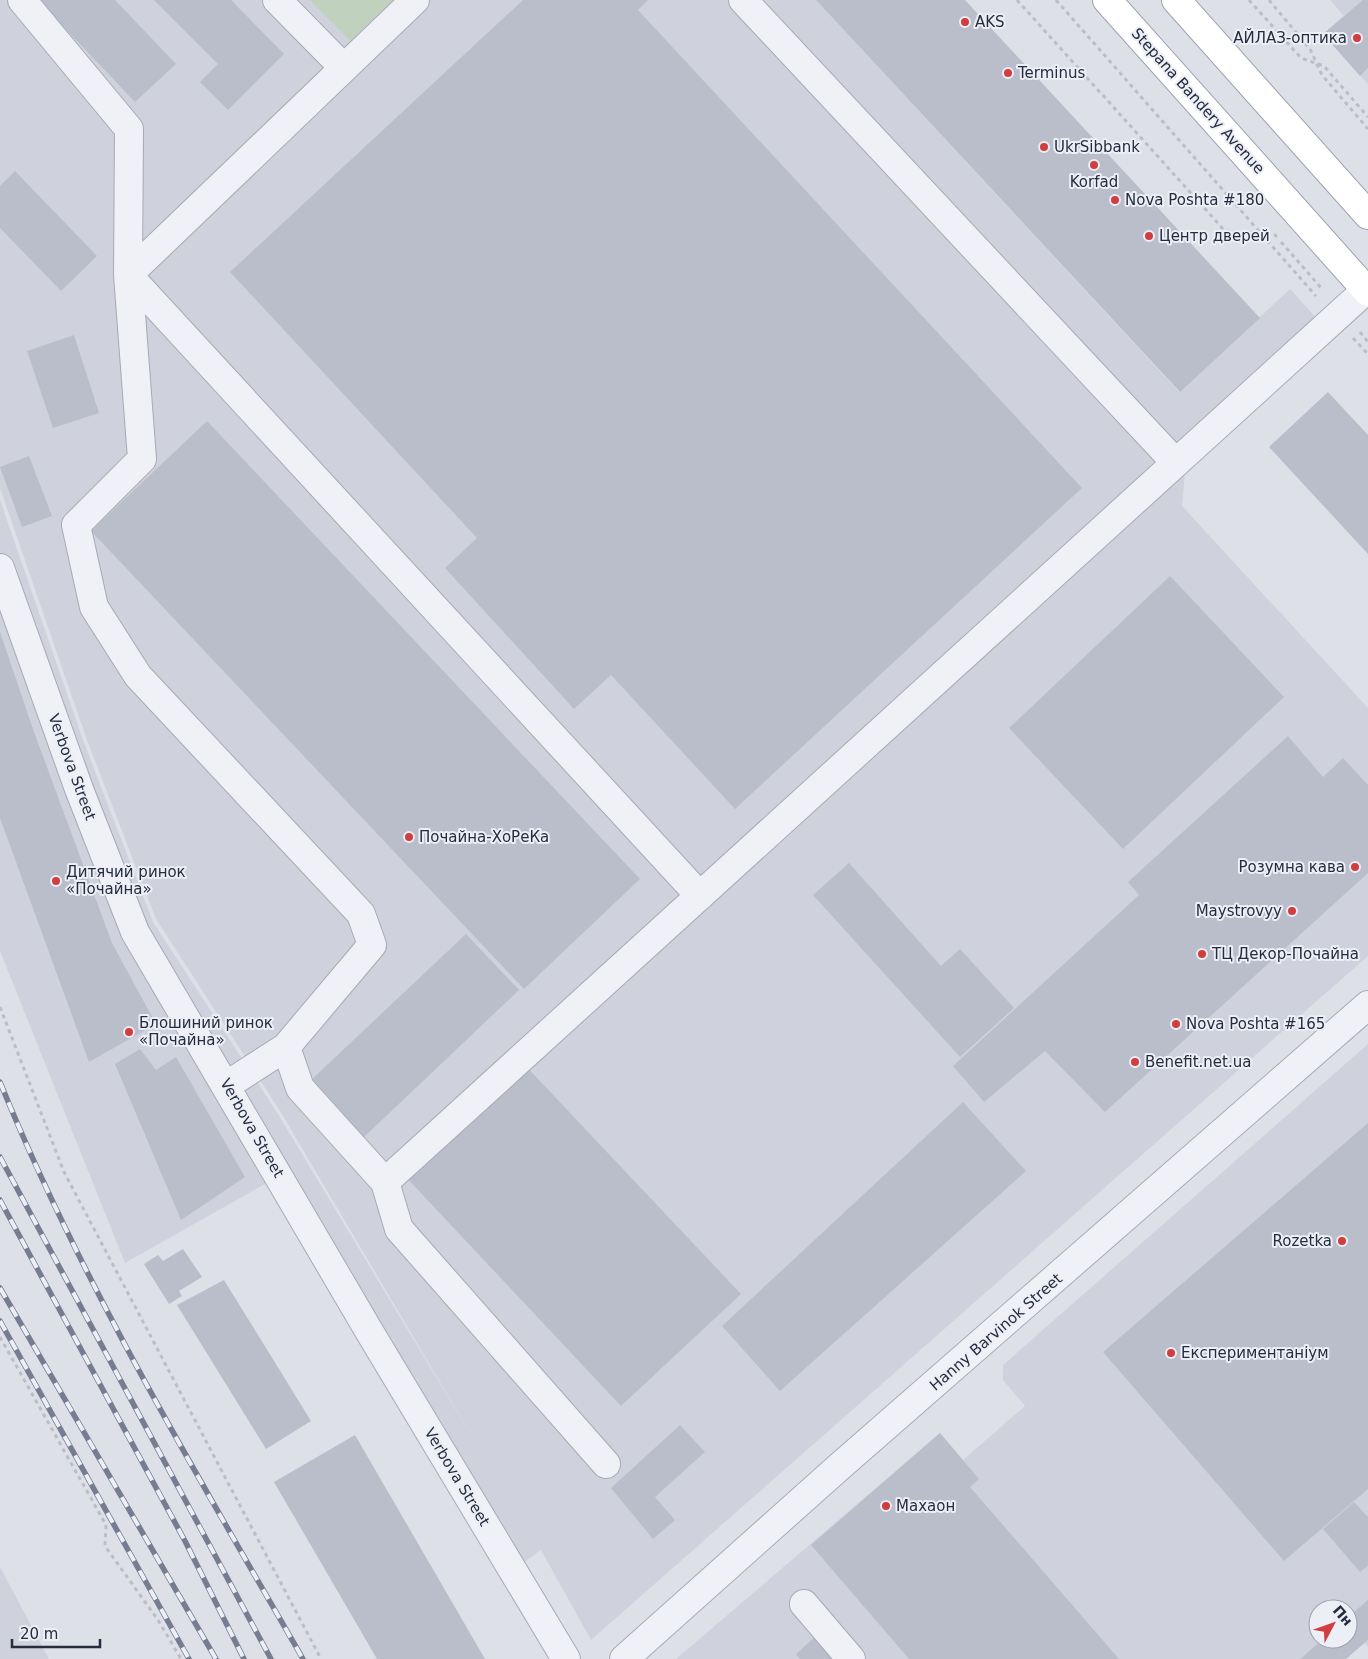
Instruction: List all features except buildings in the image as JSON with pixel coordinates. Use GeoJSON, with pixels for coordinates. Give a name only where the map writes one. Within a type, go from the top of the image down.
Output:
{"type":"FeatureCollection","features":[{"type":"Feature","properties":{"kind":"main road","name":"Stepana Bandery Avenue"},"geometry":{"type":"LineString","coordinates":[[1107,0],[1367,291]]}},
{"type":"Feature","properties":{"kind":"main road"},"geometry":{"type":"LineString","coordinates":[[1176,0],[1368,215]]}},
{"type":"Feature","properties":{"kind":"street"},"geometry":{"type":"LineString","coordinates":[[22,0],[129,129],[128,275],[142,459],[76,525],[94,607],[138,676],[361,914],[372,945],[286,1047],[227,1085]]}},
{"type":"Feature","properties":{"kind":"street"},"geometry":{"type":"LineString","coordinates":[[277,0],[344,68]]}},
{"type":"Feature","properties":{"kind":"street"},"geometry":{"type":"LineString","coordinates":[[128,275],[415,0]]}},
{"type":"Feature","properties":{"kind":"street"},"geometry":{"type":"LineString","coordinates":[[743,0],[1176,463]]}},
{"type":"Feature","properties":{"kind":"street"},"geometry":{"type":"LineString","coordinates":[[128,275],[700,896]]}},
{"type":"Feature","properties":{"kind":"street"},"geometry":{"type":"LineString","coordinates":[[385,1182],[1367,291]]}},
{"type":"Feature","properties":{"kind":"street","name":"Verbova Street"},"geometry":{"type":"LineString","coordinates":[[0,568],[79,789],[135,932],[227,1085],[369,1331],[566,1659]]}},
{"type":"Feature","properties":{"kind":"street","name":"Hanny Barvinok Street"},"geometry":{"type":"LineString","coordinates":[[624,1659],[839,1467],[1368,1006]]}},
{"type":"Feature","properties":{"kind":"street"},"geometry":{"type":"LineString","coordinates":[[286,1047],[300,1088],[385,1182],[399,1229],[606,1464]]}},
{"type":"Feature","properties":{"kind":"street"},"geometry":{"type":"LineString","coordinates":[[804,1604],[850,1659]]}},
{"type":"Feature","properties":{"kind":"path"},"geometry":{"type":"LineString","coordinates":[[1017,0],[1225,231],[1275,234],[1368,342]]}},
{"type":"Feature","properties":{"kind":"path"},"geometry":{"type":"LineString","coordinates":[[1056,0],[1319,298]]}},
{"type":"Feature","properties":{"kind":"path"},"geometry":{"type":"LineString","coordinates":[[1249,0],[1301,58],[1324,66],[1368,117]]}},
{"type":"Feature","properties":{"kind":"path"},"geometry":{"type":"LineString","coordinates":[[1269,0],[1310,49],[1322,75],[1368,128]]}},
{"type":"Feature","properties":{"kind":"path"},"geometry":{"type":"LineString","coordinates":[[0,1007],[64,1172],[321,1659]]}},
{"type":"Feature","properties":{"kind":"path"},"geometry":{"type":"LineString","coordinates":[[0,1337],[106,1525],[105,1546],[158,1620],[181,1659]]}},
{"type":"Feature","properties":{"kind":"shaded area"},"geometry":{"type":"Polygon","coordinates":[[[0,0],[816,0],[1179,392],[1290,289],[1334,337],[1185,473],[1182,506],[1368,708],[1368,956],[591,1640],[541,1550],[523,1563],[288,1171],[125,1263],[0,951],[0,500],[83,740],[153,922],[278,1114],[480,1450],[280,1111],[156,919],[87,740],[0,488],[0,0]]]}},
{"type":"Feature","properties":{"kind":"shaded area"},"geometry":{"type":"Polygon","coordinates":[[[1330,0],[1368,0],[1368,84],[1323,34],[1344,16],[1330,0]]]}},
{"type":"Feature","properties":{"kind":"shaded area"},"geometry":{"type":"Polygon","coordinates":[[[1368,1044],[1368,1647],[1358,1636],[1358,1599],[1308,1599],[1308,1649],[1312,1649],[1300,1659],[676,1659],[940,1433],[963,1460],[1025,1406],[1003,1380],[1003,1365],[1368,1044]]]}},
{"type":"Feature","properties":{"kind":"shaded area"},"geometry":{"type":"Polygon","coordinates":[[[0,1567],[49,1659],[0,1659],[0,1567]]]}},
{"type":"Feature","properties":{"kind":"green space"},"geometry":{"type":"Polygon","coordinates":[[[310,0],[393,0],[350,41],[310,0]]]}},
{"type":"Feature","properties":{"kind":"railway"},"geometry":{"type":"LineString","coordinates":[[0,1082],[32,1157],[103,1304],[181,1447],[303,1659]]}},
{"type":"Feature","properties":{"kind":"railway"},"geometry":{"type":"LineString","coordinates":[[0,1157],[271,1659]]}},
{"type":"Feature","properties":{"kind":"railway"},"geometry":{"type":"LineString","coordinates":[[0,1200],[185,1541],[244,1659]]}},
{"type":"Feature","properties":{"kind":"railway"},"geometry":{"type":"LineString","coordinates":[[0,1288],[216,1659]]}},
{"type":"Feature","properties":{"kind":"railway"},"geometry":{"type":"LineString","coordinates":[[0,1321],[189,1659]]}},
{"type":"Feature","properties":{"kind":"place","name":"AKS"},"geometry":{"type":"Point","coordinates":[965,22]}},
{"type":"Feature","properties":{"kind":"place","name":"АЙЛАЗ-оптика"},"geometry":{"type":"Point","coordinates":[1357,38]}},
{"type":"Feature","properties":{"kind":"place","name":"Terminus"},"geometry":{"type":"Point","coordinates":[1008,73]}},
{"type":"Feature","properties":{"kind":"place","name":"UkrSibbank"},"geometry":{"type":"Point","coordinates":[1044,147]}},
{"type":"Feature","properties":{"kind":"place","name":"Korfad"},"geometry":{"type":"Point","coordinates":[1094,165]}},
{"type":"Feature","properties":{"kind":"place","name":"Nova Poshta #180"},"geometry":{"type":"Point","coordinates":[1115,200]}},
{"type":"Feature","properties":{"kind":"place","name":"Центр дверей"},"geometry":{"type":"Point","coordinates":[1149,236]}},
{"type":"Feature","properties":{"kind":"place","name":"Почайна-ХоРеКа"},"geometry":{"type":"Point","coordinates":[409,837]}},
{"type":"Feature","properties":{"kind":"place","name":"Розумна кава"},"geometry":{"type":"Point","coordinates":[1355,867]}},
{"type":"Feature","properties":{"kind":"place","name":"Дитячий ринок «Почайна»"},"geometry":{"type":"Point","coordinates":[56,881]}},
{"type":"Feature","properties":{"kind":"place","name":"Maystrovyy"},"geometry":{"type":"Point","coordinates":[1292,911]}},
{"type":"Feature","properties":{"kind":"place","name":"ТЦ Декор-Почайна"},"geometry":{"type":"Point","coordinates":[1202,954]}},
{"type":"Feature","properties":{"kind":"place","name":"Nova Poshta #165"},"geometry":{"type":"Point","coordinates":[1176,1024]}},
{"type":"Feature","properties":{"kind":"place","name":"Блошиний ринок «Почайна»"},"geometry":{"type":"Point","coordinates":[129,1032]}},
{"type":"Feature","properties":{"kind":"place","name":"Benefit.net.ua"},"geometry":{"type":"Point","coordinates":[1135,1062]}},
{"type":"Feature","properties":{"kind":"place","name":"Rozetka"},"geometry":{"type":"Point","coordinates":[1342,1241]}},
{"type":"Feature","properties":{"kind":"place","name":"Експериментаніум"},"geometry":{"type":"Point","coordinates":[1171,1353]}},
{"type":"Feature","properties":{"kind":"place","name":"Махаон"},"geometry":{"type":"Point","coordinates":[886,1506]}}]}
